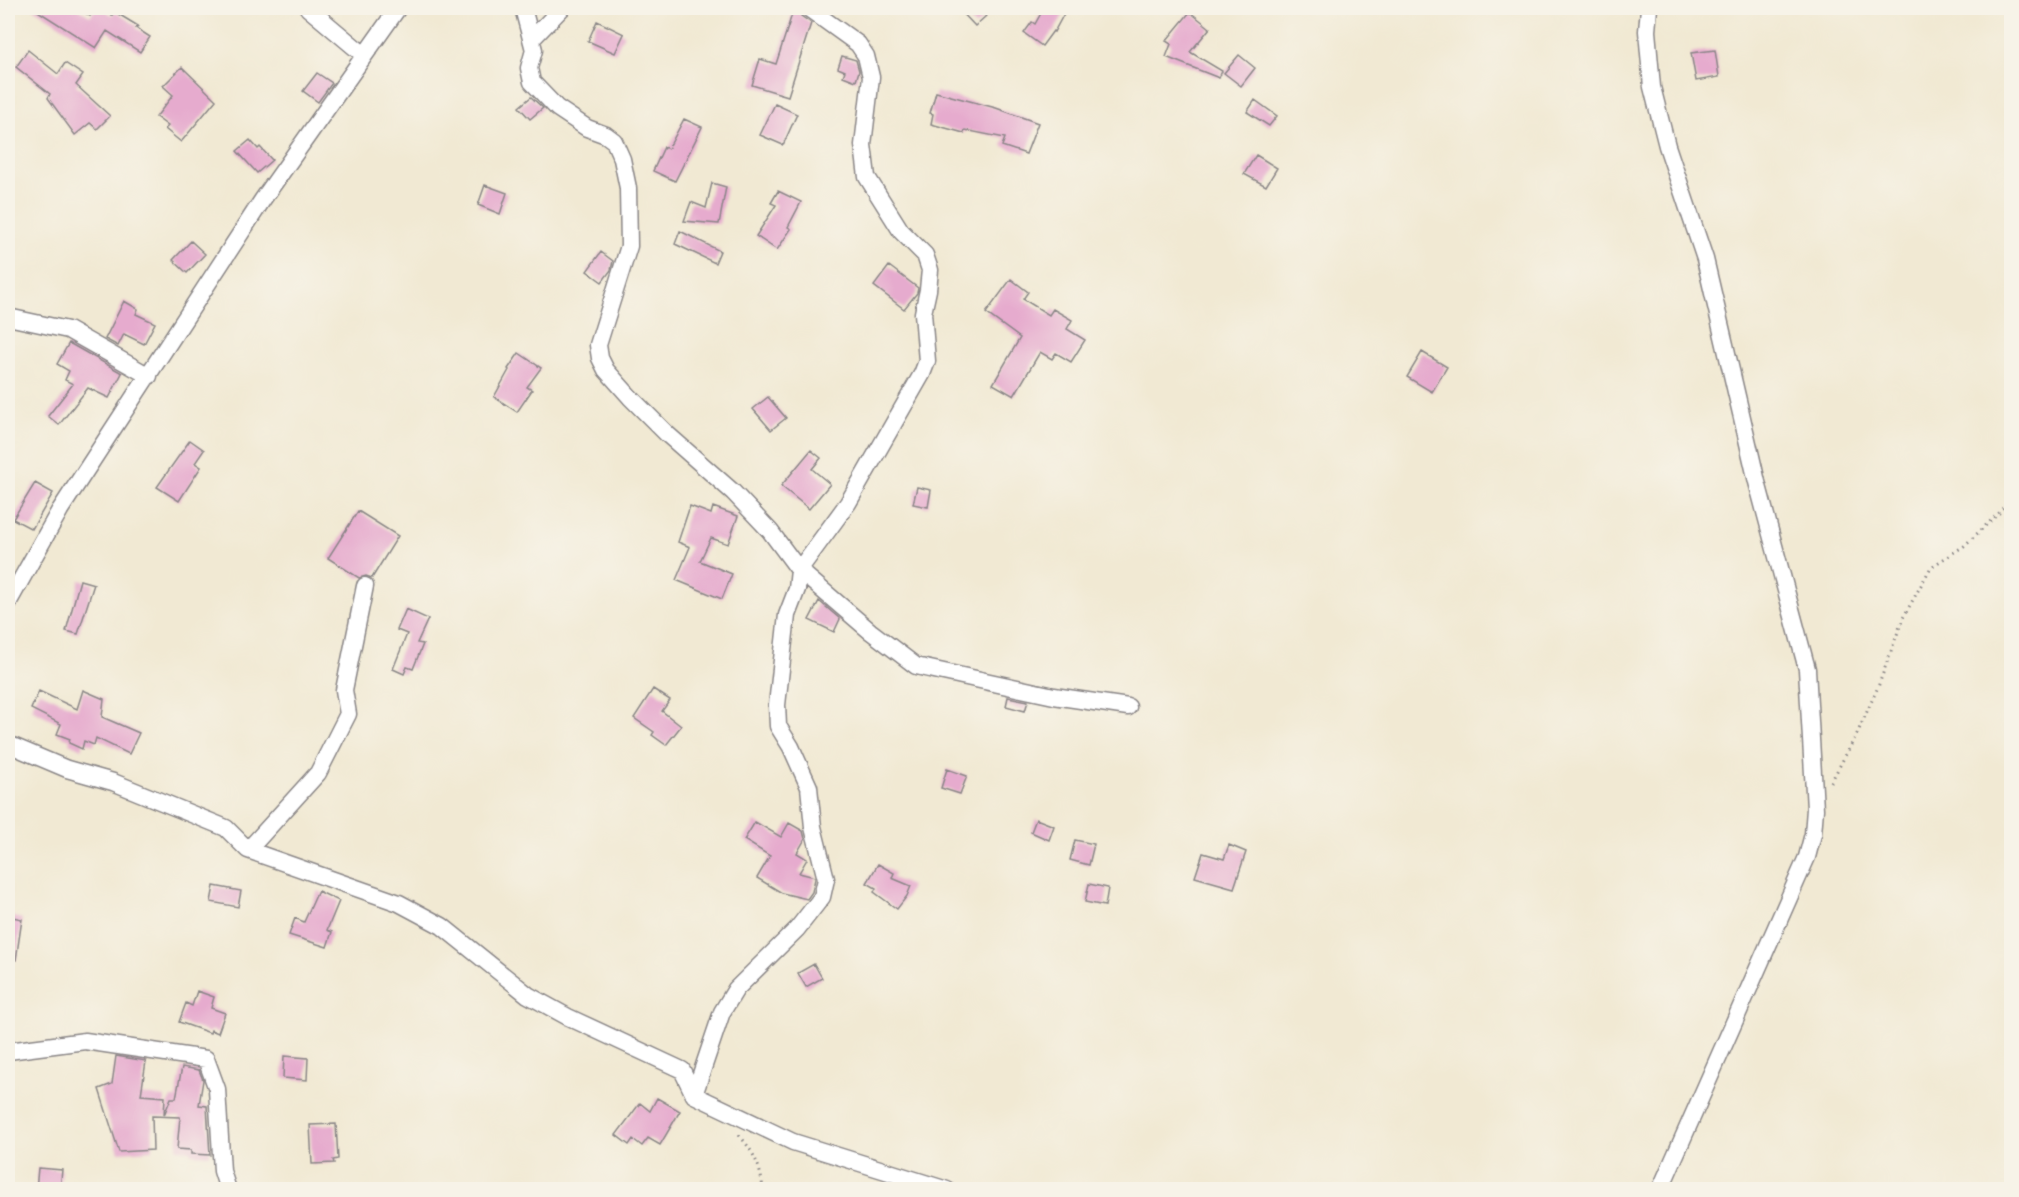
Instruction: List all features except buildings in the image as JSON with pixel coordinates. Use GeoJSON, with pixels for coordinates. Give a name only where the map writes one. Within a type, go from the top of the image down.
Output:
{"type":"FeatureCollection","features":[{"type":"Feature","properties":{"kind":"street"},"geometry":{"type":"LineString","coordinates":[[308,8],[364,55]]}},
{"type":"Feature","properties":{"kind":"street"},"geometry":{"type":"LineString","coordinates":[[8,603],[60,510],[263,200],[398,8]]}},
{"type":"Feature","properties":{"kind":"street"},"geometry":{"type":"LineString","coordinates":[[523,8],[533,38],[534,50],[529,68],[532,82],[557,108],[586,128],[606,135],[614,141],[624,169],[628,188],[629,246],[598,345],[600,358],[606,370],[667,434],[733,492],[770,531],[799,570],[870,631],[916,666],[1054,696],[1128,707]]}},
{"type":"Feature","properties":{"kind":"street"},"geometry":{"type":"LineString","coordinates":[[533,38],[562,8]]}},
{"type":"Feature","properties":{"kind":"street"},"geometry":{"type":"LineString","coordinates":[[694,1095],[722,1012],[736,989],[797,929],[822,897],[826,879],[813,827],[809,787],[791,747],[778,726],[777,705],[787,615],[797,590],[799,570],[848,503],[922,374],[927,361],[923,313],[930,270],[925,255],[901,231],[867,177],[863,145],[872,78],[866,56],[858,44],[808,8]]}},
{"type":"Feature","properties":{"kind":"street"},"geometry":{"type":"LineString","coordinates":[[1649,8],[1647,31],[1652,87],[1667,146],[1705,259],[1757,482],[1807,669],[1815,809],[1808,856],[1660,1190]]}},
{"type":"Feature","properties":{"kind":"street"},"geometry":{"type":"LineString","coordinates":[[8,317],[68,330],[149,376]]}},
{"type":"Feature","properties":{"kind":"street"},"geometry":{"type":"LineString","coordinates":[[248,850],[318,773],[348,714],[344,690],[365,586]]}},
{"type":"Feature","properties":{"kind":"street"},"geometry":{"type":"LineString","coordinates":[[8,744],[67,769],[113,782],[226,828],[248,850],[399,903],[442,926],[528,995],[568,1017],[682,1071],[694,1095],[793,1142],[947,1190]]}},
{"type":"Feature","properties":{"kind":"street"},"geometry":{"type":"LineString","coordinates":[[8,1051],[85,1041],[206,1059],[217,1089],[222,1171],[228,1190]]}},
{"type":"Feature","properties":{"kind":"path"},"geometry":{"type":"LineString","coordinates":[[1815,809],[1857,734],[1878,687],[1904,618],[1931,567],[1964,546],[1999,513],[2012,496]]}},
{"type":"Feature","properties":{"kind":"path"},"geometry":{"type":"LineString","coordinates":[[738,1134],[750,1148],[760,1167],[763,1190]]}}]}
